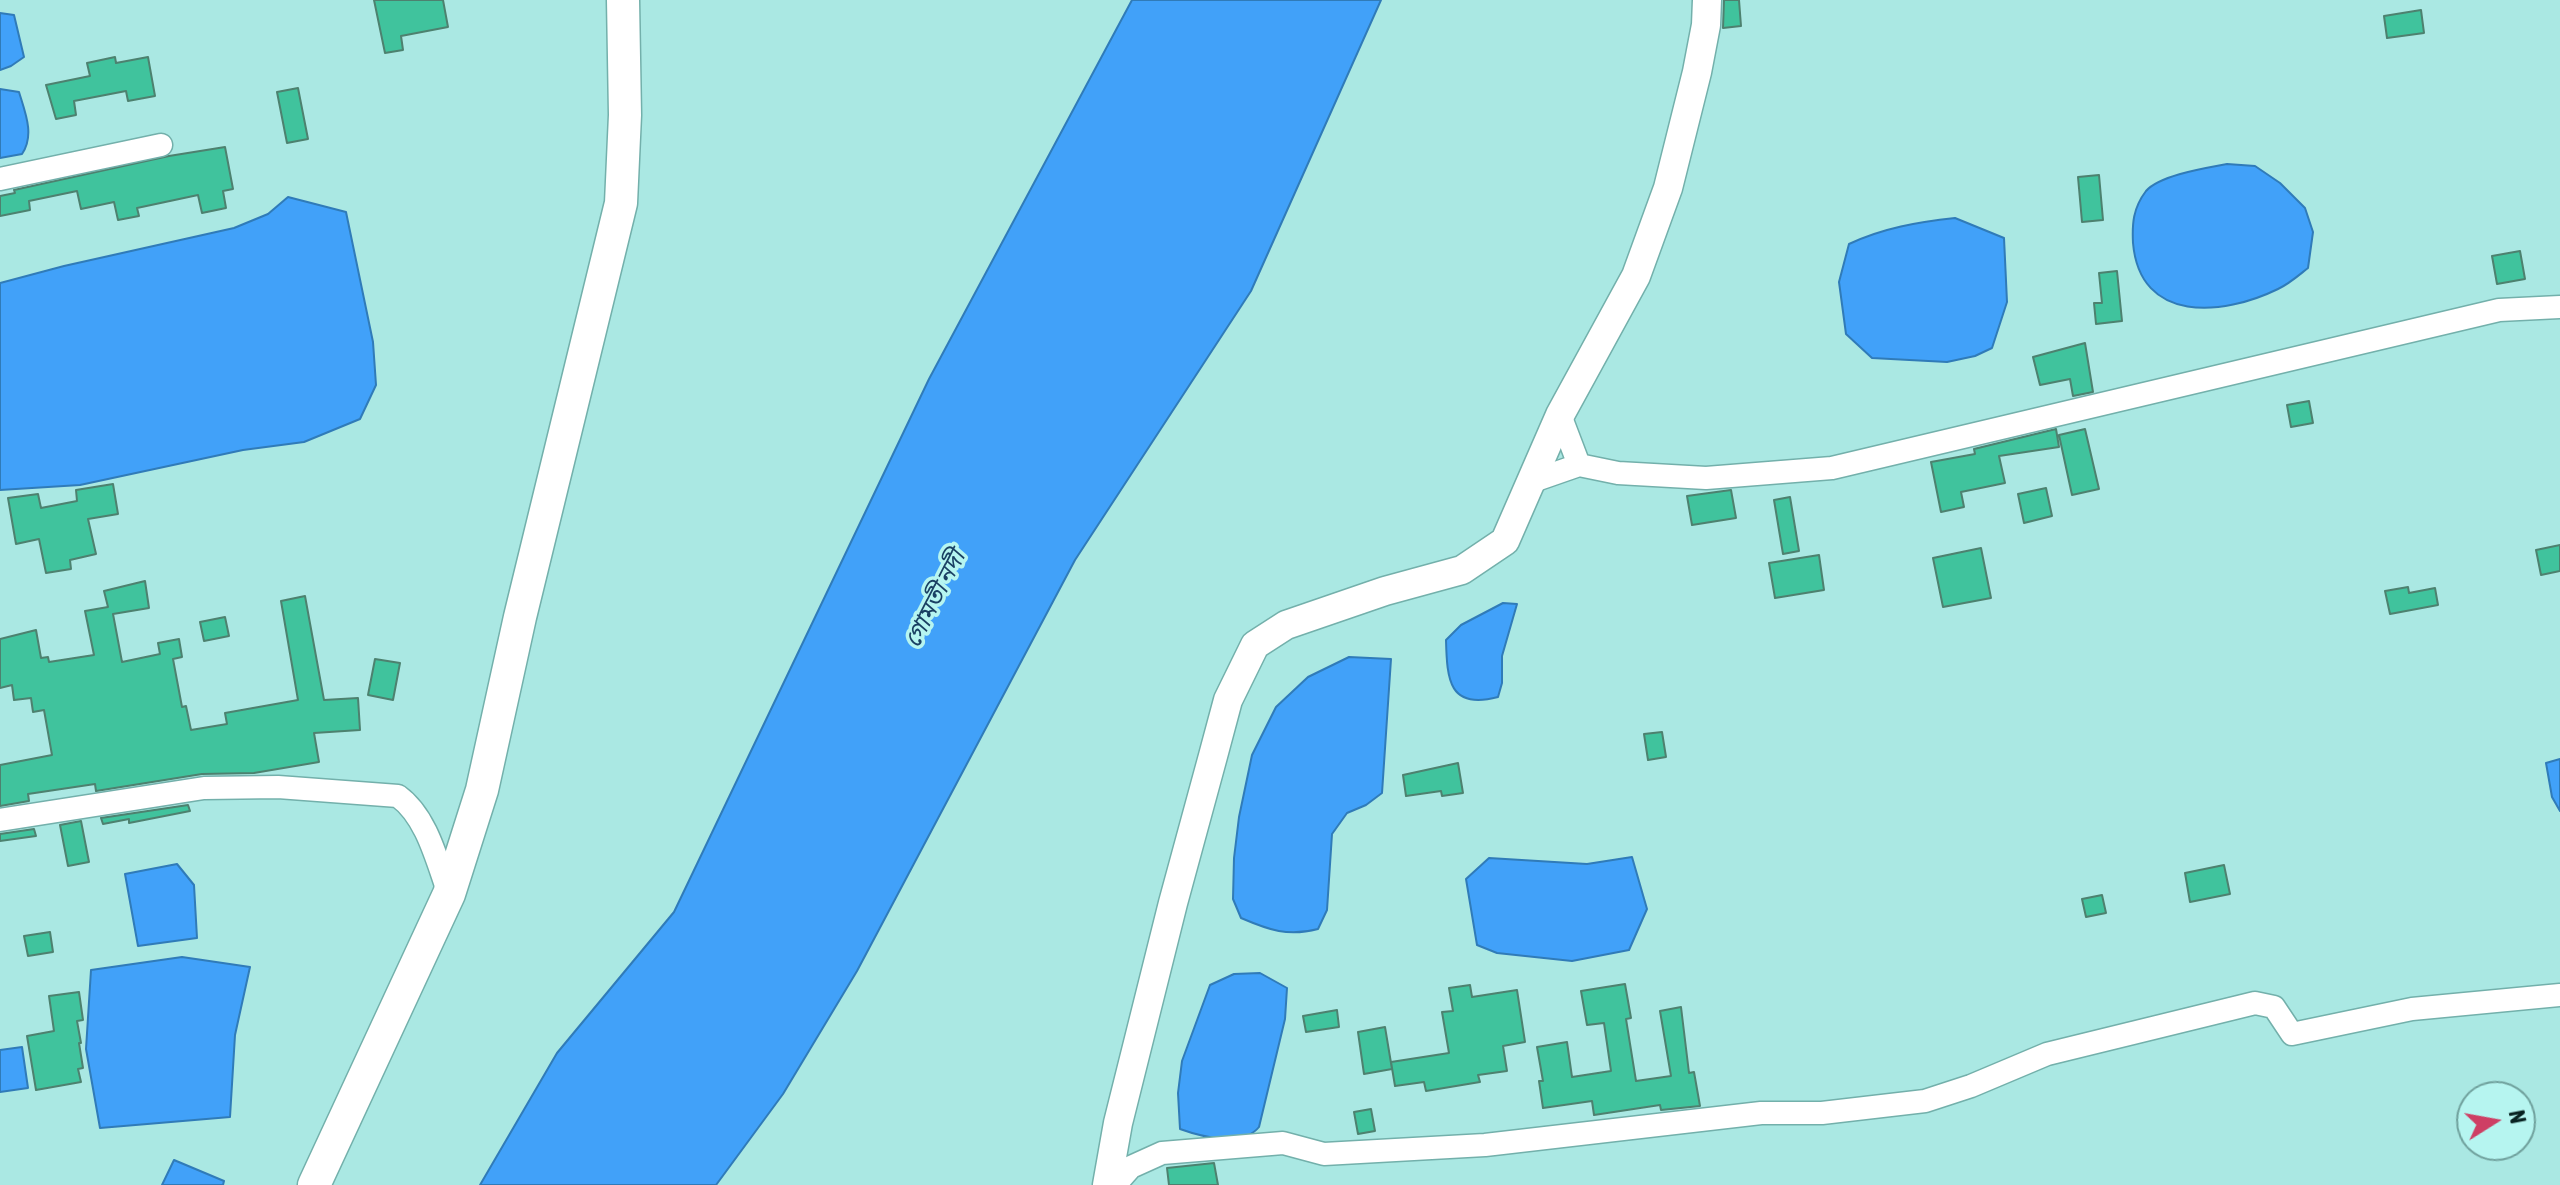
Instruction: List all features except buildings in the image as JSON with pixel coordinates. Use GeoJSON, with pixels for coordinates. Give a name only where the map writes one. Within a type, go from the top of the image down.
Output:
{"type":"FeatureCollection","features":[{"type":"Feature","properties":{"kind":"main road"},"geometry":{"type":"LineString","coordinates":[[314,1185],[449,894],[482,790],[520,617],[621,203],[625,115],[623,0]]}},
{"type":"Feature","properties":{"kind":"street"},"geometry":{"type":"LineString","coordinates":[[1107,1185],[1118,1123],[1224,714],[1255,645],[1286,625],[1385,591],[1462,570],[1505,541],[1560,415],[1636,276],[1668,188],[1697,72],[1706,25],[1707,0]]}},
{"type":"Feature","properties":{"kind":"street"},"geometry":{"type":"LineString","coordinates":[[0,179],[161,145]]}},
{"type":"Feature","properties":{"kind":"street"},"geometry":{"type":"LineString","coordinates":[[1533,481],[1579,465],[1618,473],[1706,478],[1832,468],[2499,310],[2560,307]]}},
{"type":"Feature","properties":{"kind":"street"},"geometry":{"type":"LineString","coordinates":[[1560,415],[1579,465]]}},
{"type":"Feature","properties":{"kind":"street"},"geometry":{"type":"LineString","coordinates":[[0,820],[204,788],[278,787],[398,796],[410,805],[431,844],[449,894]]}},
{"type":"Feature","properties":{"kind":"street"},"geometry":{"type":"LineString","coordinates":[[1115,1185],[1131,1167],[1162,1153],[1283,1143],[1324,1154],[1485,1145],[1761,1113],[1822,1113],[1925,1101],[1971,1086],[2047,1054],[2255,1003],[2274,1007],[2292,1034],[2412,1009],[2560,995]]}},
{"type":"Feature","properties":{"kind":"water","name":"গোমতী নদী"},"geometry":{"type":"Polygon","coordinates":[[[1132,0],[1381,0],[1251,291],[1075,560],[857,971],[783,1094],[716,1185],[480,1185],[557,1053],[674,912],[929,379],[1132,0]]]}},
{"type":"Feature","properties":{"kind":"water"},"geometry":{"type":"Polygon","coordinates":[[[0,13],[14,15],[24,57],[0,70],[0,13]]]}},
{"type":"Feature","properties":{"kind":"water"},"geometry":{"type":"Polygon","coordinates":[[[0,89],[19,92],[26,115],[28,139],[22,154],[0,158],[0,89]]]}},
{"type":"Feature","properties":{"kind":"water"},"geometry":{"type":"Polygon","coordinates":[[[2227,164],[2255,166],[2280,183],[2305,208],[2313,232],[2308,268],[2278,289],[2233,305],[2210,308],[2167,300],[2151,288],[2139,269],[2133,243],[2134,216],[2138,204],[2153,185],[2184,173],[2227,164]]]}},
{"type":"Feature","properties":{"kind":"water"},"geometry":{"type":"Polygon","coordinates":[[[288,197],[346,212],[373,342],[376,385],[360,419],[304,442],[243,450],[80,485],[0,490],[0,283],[234,228],[268,214],[288,197]]]}},
{"type":"Feature","properties":{"kind":"water"},"geometry":{"type":"Polygon","coordinates":[[[1955,218],[2004,238],[2007,302],[1992,348],[1975,356],[1947,362],[1872,358],[1846,334],[1839,282],[1849,244],[1901,226],[1955,218]]]}},
{"type":"Feature","properties":{"kind":"water"},"geometry":{"type":"Polygon","coordinates":[[[1503,603],[1517,604],[1502,656],[1502,683],[1498,697],[1469,699],[1460,695],[1450,679],[1446,640],[1461,625],[1503,603]]]}},
{"type":"Feature","properties":{"kind":"water"},"geometry":{"type":"Polygon","coordinates":[[[1349,657],[1391,659],[1382,793],[1366,805],[1347,813],[1332,834],[1327,910],[1318,929],[1288,932],[1270,929],[1241,918],[1233,899],[1239,817],[1252,755],[1276,707],[1308,677],[1349,657]]]}},
{"type":"Feature","properties":{"kind":"water"},"geometry":{"type":"Polygon","coordinates":[[[2560,759],[2560,811],[2552,797],[2546,763],[2560,759]]]}},
{"type":"Feature","properties":{"kind":"water"},"geometry":{"type":"Polygon","coordinates":[[[1632,857],[1647,909],[1629,950],[1572,961],[1497,953],[1477,945],[1466,879],[1489,858],[1587,864],[1632,857]]]}},
{"type":"Feature","properties":{"kind":"water"},"geometry":{"type":"Polygon","coordinates":[[[177,864],[194,885],[197,938],[138,946],[125,874],[177,864]]]}},
{"type":"Feature","properties":{"kind":"water"},"geometry":{"type":"Polygon","coordinates":[[[182,957],[250,967],[235,1035],[230,1117],[100,1128],[86,1049],[91,970],[182,957]]]}},
{"type":"Feature","properties":{"kind":"water"},"geometry":{"type":"Polygon","coordinates":[[[1260,973],[1287,988],[1285,1019],[1259,1127],[1252,1133],[1233,1139],[1180,1129],[1178,1093],[1182,1061],[1210,985],[1234,974],[1260,973]]]}},
{"type":"Feature","properties":{"kind":"water"},"geometry":{"type":"Polygon","coordinates":[[[22,1047],[28,1088],[0,1092],[0,1050],[22,1047]]]}},
{"type":"Feature","properties":{"kind":"water"},"geometry":{"type":"Polygon","coordinates":[[[174,1160],[224,1181],[223,1185],[162,1185],[174,1160]]]}}]}
